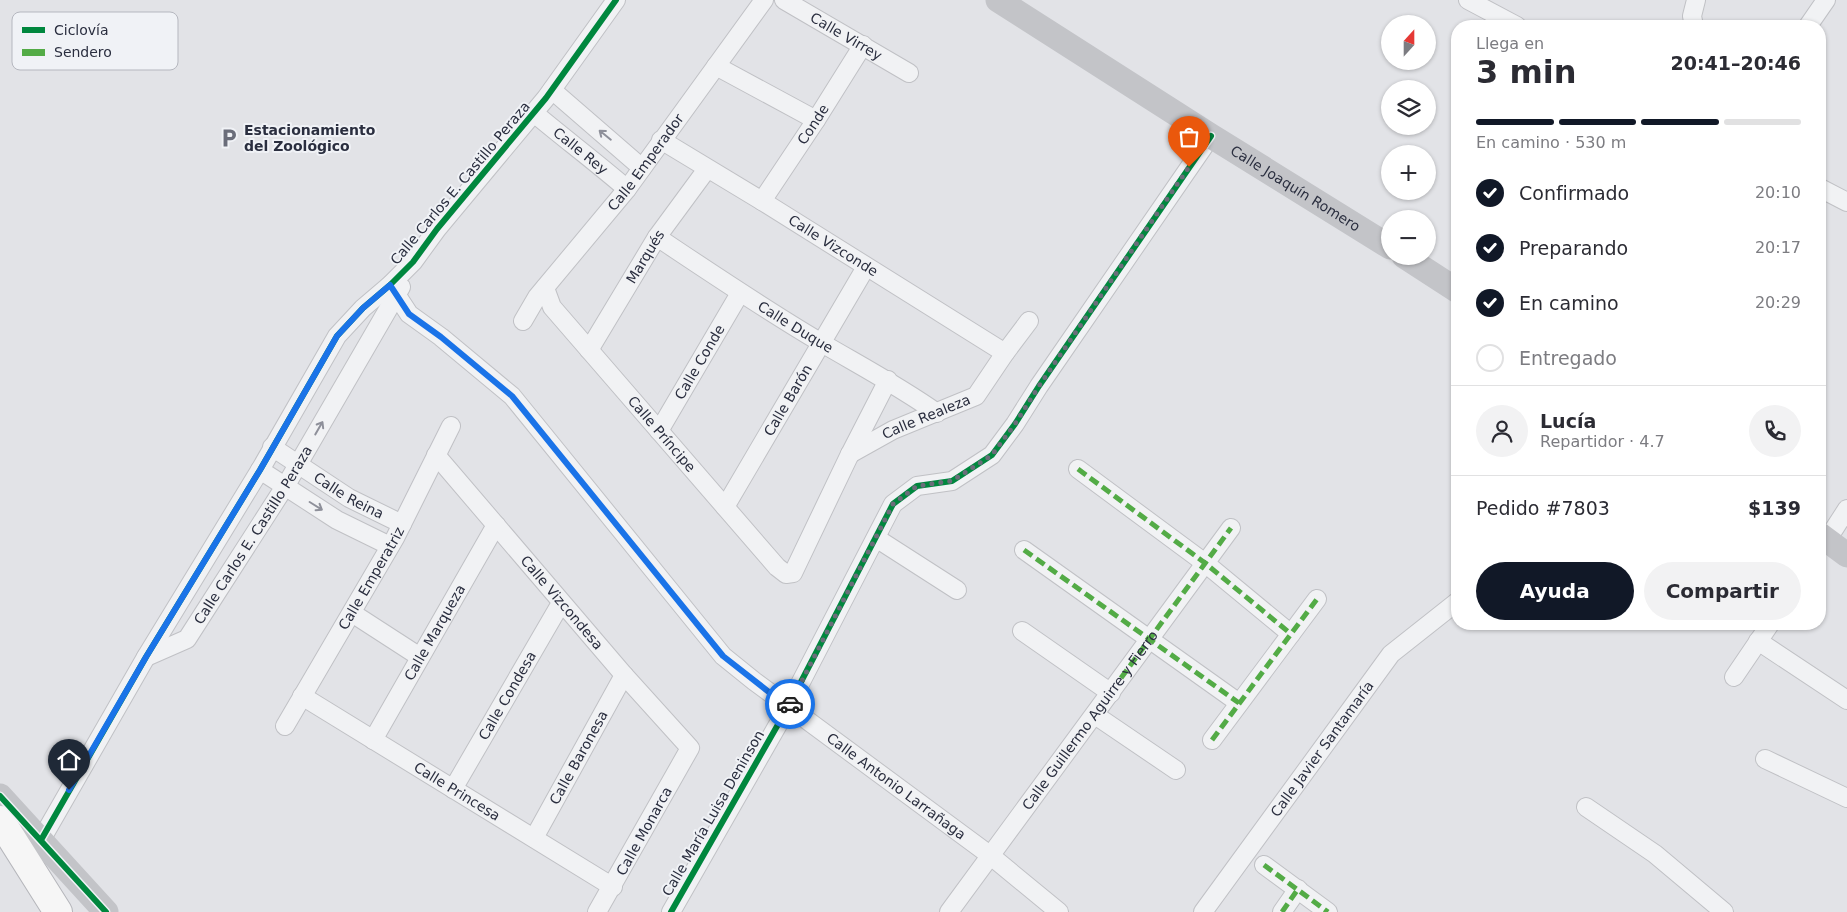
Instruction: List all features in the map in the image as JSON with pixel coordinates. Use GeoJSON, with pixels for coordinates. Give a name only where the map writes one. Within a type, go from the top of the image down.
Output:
{"type":"FeatureCollection","features":[{"type":"Feature","properties":{"kind":"highway"},"geometry":{"type":"LineString","coordinates":[[0,820],[58,912]]}},
{"type":"Feature","properties":{"kind":"highway"},"geometry":{"type":"LineString","coordinates":[[0,851],[54,912]]}},
{"type":"Feature","properties":{"kind":"street","name":"Calle Carlos E. Castillo Peraza"},"geometry":{"type":"LineString","coordinates":[[146,657],[187,639],[284,487],[363,351],[394,290],[437,229],[552,90],[616,0]]}},
{"type":"Feature","properties":{"kind":"street","name":"Calle Emperador"},"geometry":{"type":"LineString","coordinates":[[523,321],[545,288],[627,189],[764,0]]}},
{"type":"Feature","properties":{"kind":"street","name":"Calle Virrey"},"geometry":{"type":"LineString","coordinates":[[784,0],[909,73]]}},
{"type":"Feature","properties":{"kind":"street","name":"Calle Joaquín Romero"},"geometry":{"type":"LineString","coordinates":[[998,0],[1381,241]]}},
{"type":"Feature","properties":{"kind":"street"},"geometry":{"type":"LineString","coordinates":[[1468,0],[1506,20]]}},
{"type":"Feature","properties":{"kind":"street"},"geometry":{"type":"LineString","coordinates":[[1693,20],[1696,0]]}},
{"type":"Feature","properties":{"kind":"street"},"geometry":{"type":"LineString","coordinates":[[1812,20],[1826,0]]}},
{"type":"Feature","properties":{"kind":"street","name":"Conde"},"geometry":{"type":"LineString","coordinates":[[762,201],[863,45]]}},
{"type":"Feature","properties":{"kind":"street"},"geometry":{"type":"LineString","coordinates":[[716,66],[816,120]]}},
{"type":"Feature","properties":{"kind":"street","name":"Calle Rey"},"geometry":{"type":"LineString","coordinates":[[552,90],[642,168]]}},
{"type":"Feature","properties":{"kind":"street","name":"Calle Rey"},"geometry":{"type":"LineString","coordinates":[[534,113],[591,157],[627,189]]}},
{"type":"Feature","properties":{"kind":"street"},"geometry":{"type":"LineString","coordinates":[[567,140],[585,119]]}},
{"type":"Feature","properties":{"kind":"street","name":"Calle María Luisa Deninson"},"geometry":{"type":"LineString","coordinates":[[671,912],[788,707],[893,504],[917,486],[952,481],[992,455],[1211,136]]}},
{"type":"Feature","properties":{"kind":"street","name":"Calle Vizconde"},"geometry":{"type":"LineString","coordinates":[[662,140],[1005,353]]}},
{"type":"Feature","properties":{"kind":"street","name":"Marqués"},"geometry":{"type":"LineString","coordinates":[[589,350],[657,237],[707,169]]}},
{"type":"Feature","properties":{"kind":"street"},"geometry":{"type":"LineString","coordinates":[[1826,191],[1847,202]]}},
{"type":"Feature","properties":{"kind":"street","name":"Calle Duque"},"geometry":{"type":"LineString","coordinates":[[657,237],[740,292],[820,342],[888,380],[937,413]]}},
{"type":"Feature","properties":{"kind":"street"},"geometry":{"type":"LineString","coordinates":[[1418,265],[1451,286]]}},
{"type":"Feature","properties":{"kind":"street","name":"Calle Barón"},"geometry":{"type":"LineString","coordinates":[[725,507],[820,342],[866,267]]}},
{"type":"Feature","properties":{"kind":"street","name":"Calle Príncipe"},"geometry":{"type":"LineString","coordinates":[[545,288],[552,308],[777,567],[786,574]]}},
{"type":"Feature","properties":{"kind":"street","name":"Calle Carlos E. Castillo Peraza"},"geometry":{"type":"LineString","coordinates":[[41,840],[146,657],[260,470],[337,336],[363,308],[394,290]]}},
{"type":"Feature","properties":{"kind":"street","name":"Calle Antonio Larrañaga"},"geometry":{"type":"LineString","coordinates":[[394,290],[409,314],[441,337],[512,396],[723,656],[788,707],[991,856],[1059,912]]}},
{"type":"Feature","properties":{"kind":"street","name":"Calle Conde"},"geometry":{"type":"LineString","coordinates":[[659,431],[740,292]]}},
{"type":"Feature","properties":{"kind":"street","name":"Calle Realeza"},"geometry":{"type":"LineString","coordinates":[[850,454],[893,430],[976,396],[1029,320]]}},
{"type":"Feature","properties":{"kind":"street","name":"Calle Realeza"},"geometry":{"type":"LineString","coordinates":[[786,574],[793,573],[888,380]]}},
{"type":"Feature","properties":{"kind":"street","name":"Calle Emperatriz"},"geometry":{"type":"LineString","coordinates":[[285,726],[390,546],[451,426]]}},
{"type":"Feature","properties":{"kind":"street","name":"Calle Reina"},"geometry":{"type":"LineString","coordinates":[[272,448],[349,498],[402,524]]}},
{"type":"Feature","properties":{"kind":"street","name":"Calle Vizcondesa"},"geometry":{"type":"LineString","coordinates":[[436,454],[561,603],[690,748]]}},
{"type":"Feature","properties":{"kind":"street"},"geometry":{"type":"LineString","coordinates":[[1078,469],[1205,563],[1291,634]]}},
{"type":"Feature","properties":{"kind":"street","name":"Calle Reina"},"geometry":{"type":"LineString","coordinates":[[260,470],[337,520],[390,546]]}},
{"type":"Feature","properties":{"kind":"street"},"geometry":{"type":"LineString","coordinates":[[337,520],[349,498]]}},
{"type":"Feature","properties":{"kind":"street"},"geometry":{"type":"LineString","coordinates":[[1826,535],[1847,509]]}},
{"type":"Feature","properties":{"kind":"street","name":"Calle Marqueza"},"geometry":{"type":"LineString","coordinates":[[373,740],[496,526]]}},
{"type":"Feature","properties":{"kind":"street","name":"Calle Guillermo Aguirre y Fierro"},"geometry":{"type":"LineString","coordinates":[[949,912],[1231,528]]}},
{"type":"Feature","properties":{"kind":"street"},"geometry":{"type":"LineString","coordinates":[[876,538],[957,590]]}},
{"type":"Feature","properties":{"kind":"street"},"geometry":{"type":"LineString","coordinates":[[1826,539],[1847,555]]}},
{"type":"Feature","properties":{"kind":"street"},"geometry":{"type":"LineString","coordinates":[[1024,550],[1239,703]]}},
{"type":"Feature","properties":{"kind":"street"},"geometry":{"type":"LineString","coordinates":[[1212,740],[1317,599]]}},
{"type":"Feature","properties":{"kind":"street","name":"Calle Condesa"},"geometry":{"type":"LineString","coordinates":[[453,789],[561,603]]}},
{"type":"Feature","properties":{"kind":"street","name":"Calle Javier Santamaría"},"geometry":{"type":"LineString","coordinates":[[1203,912],[1391,654],[1451,607]]}},
{"type":"Feature","properties":{"kind":"street"},"geometry":{"type":"LineString","coordinates":[[352,613],[420,657]]}},
{"type":"Feature","properties":{"kind":"street"},"geometry":{"type":"LineString","coordinates":[[1734,677],[1766,630]]}},
{"type":"Feature","properties":{"kind":"street"},"geometry":{"type":"LineString","coordinates":[[1022,631],[1110,693]]}},
{"type":"Feature","properties":{"kind":"street"},"geometry":{"type":"LineString","coordinates":[[1758,641],[1847,700]]}},
{"type":"Feature","properties":{"kind":"street","name":"Calle Baronesa"},"geometry":{"type":"LineString","coordinates":[[534,838],[624,675]]}},
{"type":"Feature","properties":{"kind":"street","name":"Calle Princesa"},"geometry":{"type":"LineString","coordinates":[[302,696],[613,887]]}},
{"type":"Feature","properties":{"kind":"street"},"geometry":{"type":"LineString","coordinates":[[1095,715],[1176,770]]}},
{"type":"Feature","properties":{"kind":"street","name":"Calle Monarca"},"geometry":{"type":"LineString","coordinates":[[597,912],[613,887],[690,748]]}},
{"type":"Feature","properties":{"kind":"street"},"geometry":{"type":"LineString","coordinates":[[1764,759],[1847,798]]}},
{"type":"Feature","properties":{"kind":"street"},"geometry":{"type":"LineString","coordinates":[[0,796],[106,912]]}},
{"type":"Feature","properties":{"kind":"street"},"geometry":{"type":"LineString","coordinates":[[1586,808],[1655,854],[1724,912]]}},
{"type":"Feature","properties":{"kind":"street"},"geometry":{"type":"LineString","coordinates":[[1264,865],[1328,912]]}},
{"type":"Feature","properties":{"kind":"street"},"geometry":{"type":"LineString","coordinates":[[1282,912],[1298,890]]}},
{"type":"Feature","properties":{"kind":"marked path"},"geometry":{"type":"LineString","coordinates":[[1078,469],[1205,563],[1291,634]]}},
{"type":"Feature","properties":{"kind":"marked path"},"geometry":{"type":"LineString","coordinates":[[1121,678],[1231,528]]}},
{"type":"Feature","properties":{"kind":"marked path"},"geometry":{"type":"LineString","coordinates":[[1024,550],[1239,703]]}},
{"type":"Feature","properties":{"kind":"marked path"},"geometry":{"type":"LineString","coordinates":[[1212,740],[1317,599]]}},
{"type":"Feature","properties":{"kind":"marked path"},"geometry":{"type":"LineString","coordinates":[[1264,865],[1328,912]]}},
{"type":"Feature","properties":{"kind":"marked path"},"geometry":{"type":"LineString","coordinates":[[1282,912],[1298,889]]}},
{"type":"Feature","properties":{"kind":"cycle path"},"geometry":{"type":"LineString","coordinates":[[41,840],[146,657],[260,470],[337,336],[363,308],[413,262],[437,229],[546,98],[616,0]]}},
{"type":"Feature","properties":{"kind":"cycle path"},"geometry":{"type":"LineString","coordinates":[[671,912],[788,707],[893,504],[917,486],[952,481],[992,455],[1211,136]]}},
{"type":"Feature","properties":{"kind":"cycle path"},"geometry":{"type":"LineString","coordinates":[[0,796],[106,912]]}},
{"type":"Feature","properties":{"kind":"way so far"},"geometry":{"type":"LineString","coordinates":[[790,704],[893,504],[917,486],[952,481],[992,455],[1189,167]]}},
{"type":"Feature","properties":{"kind":"place","name":"Estacionamiento del Zoológico"},"geometry":{"type":"Point","coordinates":[229,138]}},
{"type":"Feature","properties":{"kind":"route"},"geometry":{"type":"LineString","coordinates":[[69,790],[146,657],[260,470],[337,336],[363,308],[390,285],[409,314],[441,337],[512,396],[723,656],[788,707],[790,704]]}}]}
